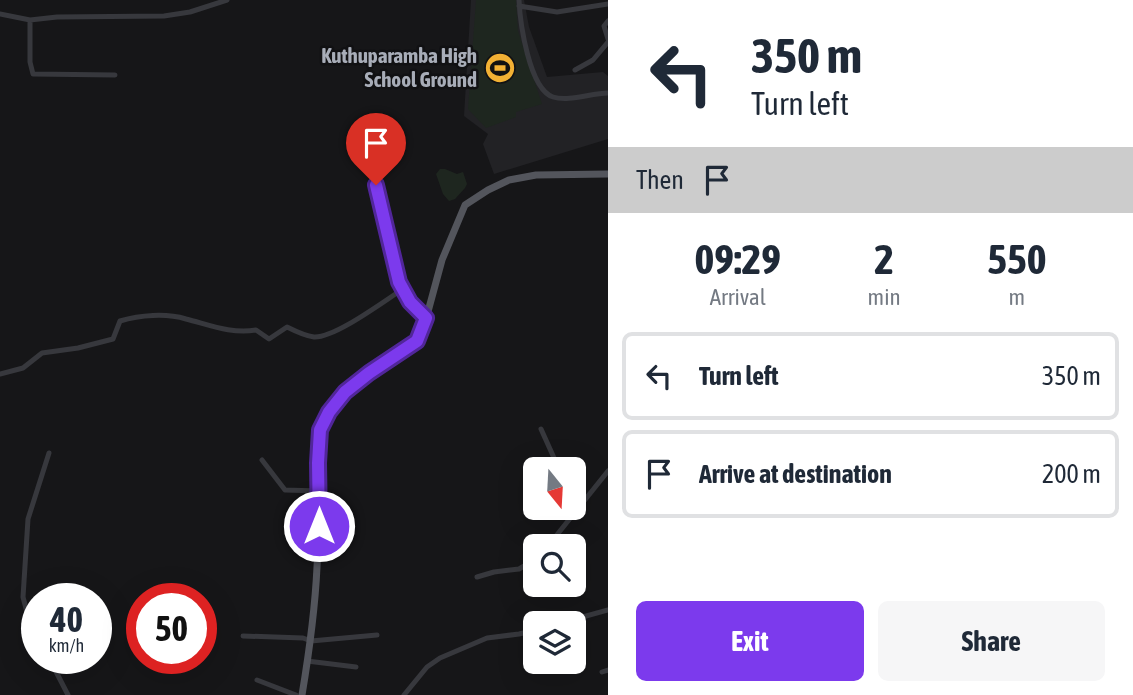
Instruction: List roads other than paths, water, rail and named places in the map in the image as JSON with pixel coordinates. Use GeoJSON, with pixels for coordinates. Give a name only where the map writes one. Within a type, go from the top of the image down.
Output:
{"type":"FeatureCollection","features":[{"type":"Feature","properties":{"kind":"main road"},"geometry":{"type":"LineString","coordinates":[[302,695],[311,641],[317,569],[320,430],[329,412],[345,392],[361,379],[417,341],[442,260],[465,205],[509,180],[536,175],[608,174]]}},
{"type":"Feature","properties":{"kind":"street"},"geometry":{"type":"LineString","coordinates":[[0,14],[30,20],[57,17],[164,16],[190,12],[227,0]]}},
{"type":"Feature","properties":{"kind":"street"},"geometry":{"type":"LineString","coordinates":[[608,4],[557,12],[519,3],[525,47],[543,90],[553,97],[608,93]]}},
{"type":"Feature","properties":{"kind":"street"},"geometry":{"type":"LineString","coordinates":[[30,20],[30,62],[33,74],[115,75]]}},
{"type":"Feature","properties":{"kind":"street"},"geometry":{"type":"LineString","coordinates":[[575,71],[593,60],[608,40],[604,26],[608,21]]}},
{"type":"Feature","properties":{"kind":"street"},"geometry":{"type":"LineString","coordinates":[[376,185],[388,227],[394,266],[410,302],[426,318]]}},
{"type":"Feature","properties":{"kind":"street"},"geometry":{"type":"LineString","coordinates":[[0,374],[23,368],[42,353],[113,339],[121,321],[148,316],[184,318],[240,332],[256,330],[269,339],[287,327],[307,335],[322,336],[357,319],[403,289]]}},
{"type":"Feature","properties":{"kind":"street"},"geometry":{"type":"LineString","coordinates":[[541,429],[554,457]]}},
{"type":"Feature","properties":{"kind":"street"},"geometry":{"type":"LineString","coordinates":[[24,583],[28,519],[49,453]]}},
{"type":"Feature","properties":{"kind":"street"},"geometry":{"type":"LineString","coordinates":[[262,460],[285,490],[319,491]]}},
{"type":"Feature","properties":{"kind":"street"},"geometry":{"type":"LineString","coordinates":[[586,497],[608,471]]}},
{"type":"Feature","properties":{"kind":"street"},"geometry":{"type":"LineString","coordinates":[[557,534],[568,520]]}},
{"type":"Feature","properties":{"kind":"street"},"geometry":{"type":"LineString","coordinates":[[477,578],[523,567]]}},
{"type":"Feature","properties":{"kind":"street"},"geometry":{"type":"LineString","coordinates":[[586,616],[608,610]]}},
{"type":"Feature","properties":{"kind":"street"},"geometry":{"type":"LineString","coordinates":[[404,695],[427,667],[440,658],[488,638],[523,634]]}},
{"type":"Feature","properties":{"kind":"street"},"geometry":{"type":"LineString","coordinates":[[243,636],[303,638],[311,641],[377,635]]}},
{"type":"Feature","properties":{"kind":"street"},"geometry":{"type":"LineString","coordinates":[[307,661],[356,667]]}},
{"type":"Feature","properties":{"kind":"street"},"geometry":{"type":"LineString","coordinates":[[57,674],[68,695]]}},
{"type":"Feature","properties":{"kind":"street"},"geometry":{"type":"LineString","coordinates":[[257,680],[296,695]]}},
{"type":"Feature","properties":{"kind":"place","name":"Kuthuparamba High School Ground"},"geometry":{"type":"Point","coordinates":[500,68]}}]}
